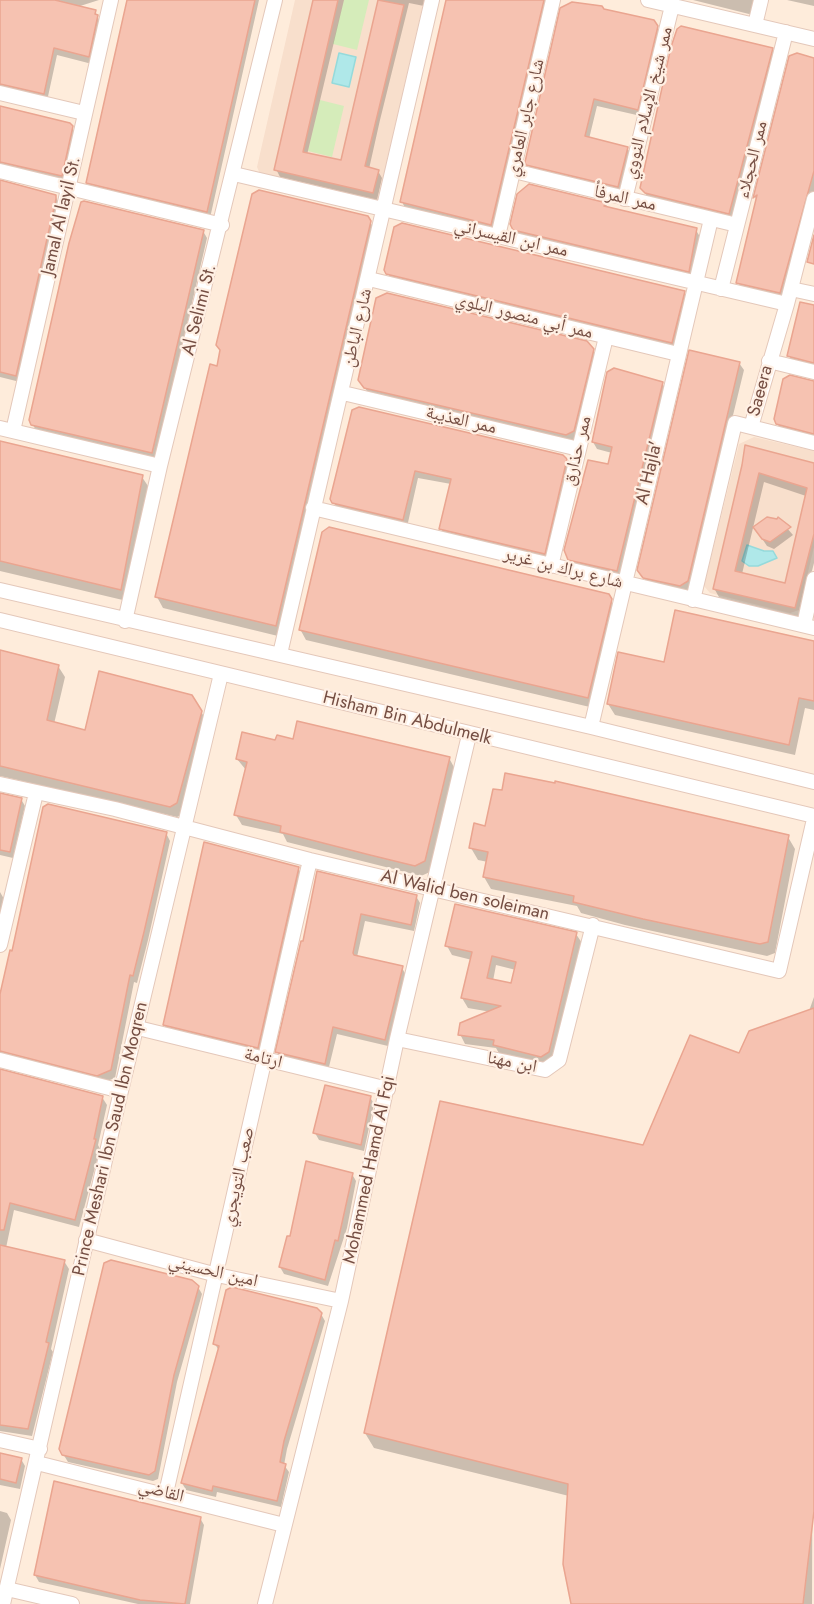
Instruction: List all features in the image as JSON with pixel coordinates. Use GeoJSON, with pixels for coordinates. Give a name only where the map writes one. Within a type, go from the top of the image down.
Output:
{"type":"FeatureCollection","features":[{"type":"Feature","properties":{"kind":"street","name":"Al Selimi St."},"geometry":{"type":"LineString","coordinates":[[125,621],[160,466],[222,225],[276,0]]}},
{"type":"Feature","properties":{"kind":"street","name":"شارع الباطن"},"geometry":{"type":"LineString","coordinates":[[280,654],[313,508],[343,393],[432,0]]}},
{"type":"Feature","properties":{"kind":"street","name":"شارع جابر العامري"},"geometry":{"type":"LineString","coordinates":[[498,236],[554,0]]}},
{"type":"Feature","properties":{"kind":"street"},"geometry":{"type":"LineString","coordinates":[[648,0],[814,39]]}},
{"type":"Feature","properties":{"kind":"street"},"geometry":{"type":"LineString","coordinates":[[755,25],[761,0]]}},
{"type":"Feature","properties":{"kind":"street","name":"Jamal Al layil St."},"geometry":{"type":"LineString","coordinates":[[6,430],[69,186],[107,1]]}},
{"type":"Feature","properties":{"kind":"street","name":"ممر شيخ الإسلام النووي"},"geometry":{"type":"LineString","coordinates":[[625,199],[672,6]]}},
{"type":"Feature","properties":{"kind":"street","name":"ممر الحجلاء"},"geometry":{"type":"LineString","coordinates":[[721,289],[786,32]]}},
{"type":"Feature","properties":{"kind":"street"},"geometry":{"type":"LineString","coordinates":[[0,93],[84,113]]}},
{"type":"Feature","properties":{"kind":"street"},"geometry":{"type":"LineString","coordinates":[[0,171],[222,225]]}},
{"type":"Feature","properties":{"kind":"street","name":"ممر المرفأ"},"geometry":{"type":"LineString","coordinates":[[514,171],[737,225]]}},
{"type":"Feature","properties":{"kind":"street","name":"ممر ابن القيسراني"},"geometry":{"type":"LineString","coordinates":[[234,174],[787,304]]}},
{"type":"Feature","properties":{"kind":"street","name":"Saeera"},"geometry":{"type":"LineString","coordinates":[[693,600],[735,423],[751,427],[787,304],[814,199]]}},
{"type":"Feature","properties":{"kind":"street","name":"Al Hajla'"},"geometry":{"type":"LineString","coordinates":[[591,727],[711,219]]}},
{"type":"Feature","properties":{"kind":"street","name":"ممر أبي منصور البلوي"},"geometry":{"type":"LineString","coordinates":[[369,279],[678,354]]}},
{"type":"Feature","properties":{"kind":"street"},"geometry":{"type":"LineString","coordinates":[[791,289],[814,294]]}},
{"type":"Feature","properties":{"kind":"street","name":"ممر حذارق"},"geometry":{"type":"LineString","coordinates":[[551,566],[606,337]]}},
{"type":"Feature","properties":{"kind":"street"},"geometry":{"type":"LineString","coordinates":[[769,361],[814,372]]}},
{"type":"Feature","properties":{"kind":"street","name":"ممر العذيبة"},"geometry":{"type":"LineString","coordinates":[[343,393],[579,449]]}},
{"type":"Feature","properties":{"kind":"street"},"geometry":{"type":"LineString","coordinates":[[751,427],[814,443]]}},
{"type":"Feature","properties":{"kind":"street"},"geometry":{"type":"LineString","coordinates":[[6,430],[160,466]]}},
{"type":"Feature","properties":{"kind":"street","name":"شارع براك بن غرير"},"geometry":{"type":"LineString","coordinates":[[313,508],[624,584],[809,626]]}},
{"type":"Feature","properties":{"kind":"street"},"geometry":{"type":"LineString","coordinates":[[809,626],[814,579]]}},
{"type":"Feature","properties":{"kind":"street","name":"Hisham Bin Abdulmelk"},"geometry":{"type":"LineString","coordinates":[[0,590],[125,621],[280,654],[591,727],[814,782]]}},
{"type":"Feature","properties":{"kind":"street","name":"Hisham Bin Abdulmelk"},"geometry":{"type":"LineString","coordinates":[[0,620],[814,818]]}},
{"type":"Feature","properties":{"kind":"street","name":"Prince Meshari Ibn Saud Ibn Moqren"},"geometry":{"type":"LineString","coordinates":[[3,1599],[39,1456],[86,1240],[221,674]]}},
{"type":"Feature","properties":{"kind":"street","name":"Mohammed Hamd Al Fqi"},"geometry":{"type":"LineString","coordinates":[[265,1604],[341,1301],[397,1040],[469,735]]}},
{"type":"Feature","properties":{"kind":"street","name":"Al Walid ben soleiman"},"geometry":{"type":"LineString","coordinates":[[0,784],[779,971],[814,818]]}},
{"type":"Feature","properties":{"kind":"street"},"geometry":{"type":"LineString","coordinates":[[0,945],[36,793]]}},
{"type":"Feature","properties":{"kind":"street","name":"صعب التويجري"},"geometry":{"type":"LineString","coordinates":[[166,1493],[310,860]]}},
{"type":"Feature","properties":{"kind":"street","name":"ابن مهنا"},"geometry":{"type":"LineString","coordinates":[[397,1040],[545,1070],[559,1060],[593,925]]}},
{"type":"Feature","properties":{"kind":"street","name":"ارتامة"},"geometry":{"type":"LineString","coordinates":[[138,1028],[387,1089]]}},
{"type":"Feature","properties":{"kind":"street"},"geometry":{"type":"LineString","coordinates":[[0,1060],[121,1091]]}},
{"type":"Feature","properties":{"kind":"street","name":"امين الحسيني"},"geometry":{"type":"LineString","coordinates":[[86,1240],[217,1275],[341,1301]]}},
{"type":"Feature","properties":{"kind":"street","name":"القاضي"},"geometry":{"type":"LineString","coordinates":[[0,1440],[39,1456],[284,1525]]}},
{"type":"Feature","properties":{"kind":"street"},"geometry":{"type":"LineString","coordinates":[[3,1599],[72,1604]]}},
{"type":"Feature","properties":{"kind":"shaded area"},"geometry":{"type":"Polygon","coordinates":[[[295,0],[424,0],[378,199],[372,201],[261,176],[257,167],[295,0]]]}},
{"type":"Feature","properties":{"kind":"shaded area"},"geometry":{"type":"Polygon","coordinates":[[[754,437],[814,451],[814,547],[799,610],[790,613],[710,593],[704,586],[739,444],[754,437]]]}},
{"type":"Feature","properties":{"kind":"green space"},"geometry":{"type":"Polygon","coordinates":[[[344,0],[369,0],[357,50],[333,44],[344,0]]]}},
{"type":"Feature","properties":{"kind":"green space"},"geometry":{"type":"Polygon","coordinates":[[[320,100],[344,106],[332,157],[308,151],[320,100]]]}},
{"type":"Feature","properties":{"kind":"water"},"geometry":{"type":"Polygon","coordinates":[[[339,53],[356,57],[349,87],[332,83],[339,53]]]}},
{"type":"Feature","properties":{"kind":"water"},"geometry":{"type":"Polygon","coordinates":[[[747,545],[764,551],[773,551],[777,558],[758,566],[749,566],[742,561],[747,545]]]}},
{"type":"Feature","properties":{"kind":"building"},"geometry":{"type":"Polygon","coordinates":[[[0,0],[55,0],[96,10],[95,14],[98,15],[89,57],[54,48],[44,94],[0,84],[0,0]]]}},
{"type":"Feature","properties":{"kind":"building"},"geometry":{"type":"Polygon","coordinates":[[[127,0],[255,0],[207,212],[86,183],[127,0]]]}},
{"type":"Feature","properties":{"kind":"building"},"geometry":{"type":"Polygon","coordinates":[[[313,0],[338,0],[303,152],[341,160],[378,0],[404,5],[365,166],[379,170],[373,193],[274,170],[313,0]]]}},
{"type":"Feature","properties":{"kind":"building"},"geometry":{"type":"Polygon","coordinates":[[[446,0],[544,0],[491,225],[400,202],[446,0]]]}},
{"type":"Feature","properties":{"kind":"building"},"geometry":{"type":"Polygon","coordinates":[[[572,2],[602,6],[604,9],[654,20],[658,26],[638,110],[594,99],[585,136],[628,147],[618,187],[526,165],[525,162],[560,8],[572,2]]]}},
{"type":"Feature","properties":{"kind":"building"},"geometry":{"type":"Polygon","coordinates":[[[681,26],[773,48],[729,214],[645,193],[640,188],[671,47],[677,29],[681,26]]]}},
{"type":"Feature","properties":{"kind":"building"},"geometry":{"type":"Polygon","coordinates":[[[797,53],[814,58],[814,171],[780,293],[736,283],[757,195],[753,198],[789,56],[797,53]]]}},
{"type":"Feature","properties":{"kind":"building"},"geometry":{"type":"Polygon","coordinates":[[[0,106],[70,123],[73,126],[62,176],[0,162],[0,106]]]}},
{"type":"Feature","properties":{"kind":"building"},"geometry":{"type":"Polygon","coordinates":[[[0,180],[56,195],[16,376],[0,372],[0,180]]]}},
{"type":"Feature","properties":{"kind":"building"},"geometry":{"type":"Polygon","coordinates":[[[529,184],[607,203],[604,206],[697,228],[689,272],[513,230],[510,224],[517,194],[529,184]]]}},
{"type":"Feature","properties":{"kind":"building"},"geometry":{"type":"Polygon","coordinates":[[[259,190],[368,216],[371,221],[276,626],[155,597],[210,364],[217,366],[220,350],[216,345],[252,194],[259,190]]]}},
{"type":"Feature","properties":{"kind":"building"},"geometry":{"type":"Polygon","coordinates":[[[81,202],[204,230],[152,453],[31,425],[29,420],[69,243],[81,202]]]}},
{"type":"Feature","properties":{"kind":"building"},"geometry":{"type":"Polygon","coordinates":[[[402,223],[685,291],[672,343],[386,274],[384,270],[394,227],[402,223]]]}},
{"type":"Feature","properties":{"kind":"building"},"geometry":{"type":"Polygon","coordinates":[[[814,235],[814,264],[807,262],[814,235]]]}},
{"type":"Feature","properties":{"kind":"building"},"geometry":{"type":"Polygon","coordinates":[[[387,293],[587,341],[594,349],[574,431],[566,435],[364,388],[358,380],[376,298],[387,293]]]}},
{"type":"Feature","properties":{"kind":"building"},"geometry":{"type":"Polygon","coordinates":[[[800,302],[814,305],[814,363],[787,356],[800,302]]]}},
{"type":"Feature","properties":{"kind":"building"},"geometry":{"type":"Polygon","coordinates":[[[689,350],[740,362],[688,581],[680,586],[643,578],[637,570],[689,350]]]}},
{"type":"Feature","properties":{"kind":"building"},"geometry":{"type":"Polygon","coordinates":[[[614,368],[663,382],[617,571],[568,560],[564,550],[588,460],[608,464],[612,447],[592,442],[607,372],[614,368]]]}},
{"type":"Feature","properties":{"kind":"building"},"geometry":{"type":"Polygon","coordinates":[[[790,375],[814,381],[814,434],[776,424],[774,419],[783,379],[790,375]]]}},
{"type":"Feature","properties":{"kind":"building"},"geometry":{"type":"Polygon","coordinates":[[[359,407],[563,455],[567,459],[545,554],[439,529],[451,479],[415,471],[403,520],[332,503],[330,499],[352,410],[359,407]]]}},
{"type":"Feature","properties":{"kind":"building"},"geometry":{"type":"Polygon","coordinates":[[[0,441],[143,475],[121,590],[0,561],[0,441]]]}},
{"type":"Feature","properties":{"kind":"building"},"geometry":{"type":"Polygon","coordinates":[[[745,445],[814,463],[814,534],[795,608],[713,589],[745,445]],[[759,473],[735,571],[785,583],[807,488],[759,473]]]}},
{"type":"Feature","properties":{"kind":"building"},"geometry":{"type":"Polygon","coordinates":[[[767,517],[777,519],[778,517],[791,527],[770,542],[762,539],[753,527],[767,517]]]}},
{"type":"Feature","properties":{"kind":"building"},"geometry":{"type":"Polygon","coordinates":[[[329,527],[609,594],[612,599],[588,698],[299,630],[322,532],[329,527]]]}},
{"type":"Feature","properties":{"kind":"building"},"geometry":{"type":"Polygon","coordinates":[[[675,610],[814,641],[814,701],[799,698],[789,745],[607,704],[618,652],[664,662],[675,610]]]}},
{"type":"Feature","properties":{"kind":"building"},"geometry":{"type":"Polygon","coordinates":[[[0,650],[59,665],[47,720],[85,730],[99,671],[192,695],[202,711],[177,803],[170,807],[0,766],[0,650]]]}},
{"type":"Feature","properties":{"kind":"building"},"geometry":{"type":"Polygon","coordinates":[[[297,721],[450,757],[425,861],[415,866],[280,832],[281,826],[234,815],[247,762],[236,759],[242,732],[275,740],[277,735],[293,739],[297,721]]]}},
{"type":"Feature","properties":{"kind":"building"},"geometry":{"type":"Polygon","coordinates":[[[505,773],[555,783],[555,781],[789,835],[768,942],[760,944],[643,919],[573,902],[574,896],[483,877],[488,852],[469,848],[474,823],[485,826],[493,789],[502,790],[505,773]]]}},
{"type":"Feature","properties":{"kind":"building"},"geometry":{"type":"Polygon","coordinates":[[[0,793],[22,798],[10,852],[0,850],[0,793]]]}},
{"type":"Feature","properties":{"kind":"building"},"geometry":{"type":"Polygon","coordinates":[[[48,804],[167,832],[133,976],[130,975],[111,1070],[97,1076],[0,1051],[0,994],[10,950],[12,951],[43,807],[48,804]]]}},
{"type":"Feature","properties":{"kind":"building"},"geometry":{"type":"Polygon","coordinates":[[[204,842],[299,867],[258,1048],[163,1025],[204,842]]]}},
{"type":"Feature","properties":{"kind":"building"},"geometry":{"type":"Polygon","coordinates":[[[317,871],[417,895],[411,925],[361,914],[354,955],[403,966],[385,1040],[333,1027],[325,1064],[275,1052],[301,941],[303,941],[317,871]]]}},
{"type":"Feature","properties":{"kind":"building"},"geometry":{"type":"Polygon","coordinates":[[[455,904],[577,932],[549,1052],[541,1057],[493,1045],[494,1040],[458,1035],[460,1023],[501,1006],[461,998],[472,952],[445,946],[455,904]],[[492,956],[487,978],[511,983],[516,962],[492,956]]]}},
{"type":"Feature","properties":{"kind":"building"},"geometry":{"type":"Polygon","coordinates":[[[814,1008],[814,1511],[803,1604],[571,1604],[563,1564],[568,1484],[364,1433],[440,1101],[643,1145],[690,1035],[739,1053],[749,1031],[814,1008]]]}},
{"type":"Feature","properties":{"kind":"building"},"geometry":{"type":"Polygon","coordinates":[[[0,1069],[103,1096],[94,1139],[96,1139],[75,1220],[10,1203],[4,1230],[0,1230],[0,1069]]]}},
{"type":"Feature","properties":{"kind":"building"},"geometry":{"type":"Polygon","coordinates":[[[325,1085],[371,1096],[361,1145],[313,1133],[325,1085]]]}},
{"type":"Feature","properties":{"kind":"building"},"geometry":{"type":"Polygon","coordinates":[[[306,1161],[353,1173],[338,1241],[335,1240],[325,1280],[279,1267],[287,1236],[290,1236],[306,1161]]]}},
{"type":"Feature","properties":{"kind":"building"},"geometry":{"type":"Polygon","coordinates":[[[0,1245],[65,1260],[46,1342],[49,1343],[28,1429],[0,1425],[0,1245]]]}},
{"type":"Feature","properties":{"kind":"building"},"geometry":{"type":"Polygon","coordinates":[[[111,1260],[192,1280],[199,1286],[174,1375],[155,1471],[149,1475],[62,1455],[59,1449],[104,1263],[111,1260]]]}},
{"type":"Feature","properties":{"kind":"building"},"geometry":{"type":"Polygon","coordinates":[[[232,1287],[317,1308],[322,1313],[284,1441],[280,1462],[286,1464],[277,1501],[213,1486],[212,1491],[181,1483],[219,1346],[213,1344],[226,1290],[232,1287]]]}},
{"type":"Feature","properties":{"kind":"building"},"geometry":{"type":"Polygon","coordinates":[[[0,1453],[22,1458],[16,1483],[0,1479],[0,1453]]]}},
{"type":"Feature","properties":{"kind":"building"},"geometry":{"type":"Polygon","coordinates":[[[54,1481],[201,1517],[185,1604],[140,1600],[34,1575],[54,1481]]]}}]}
